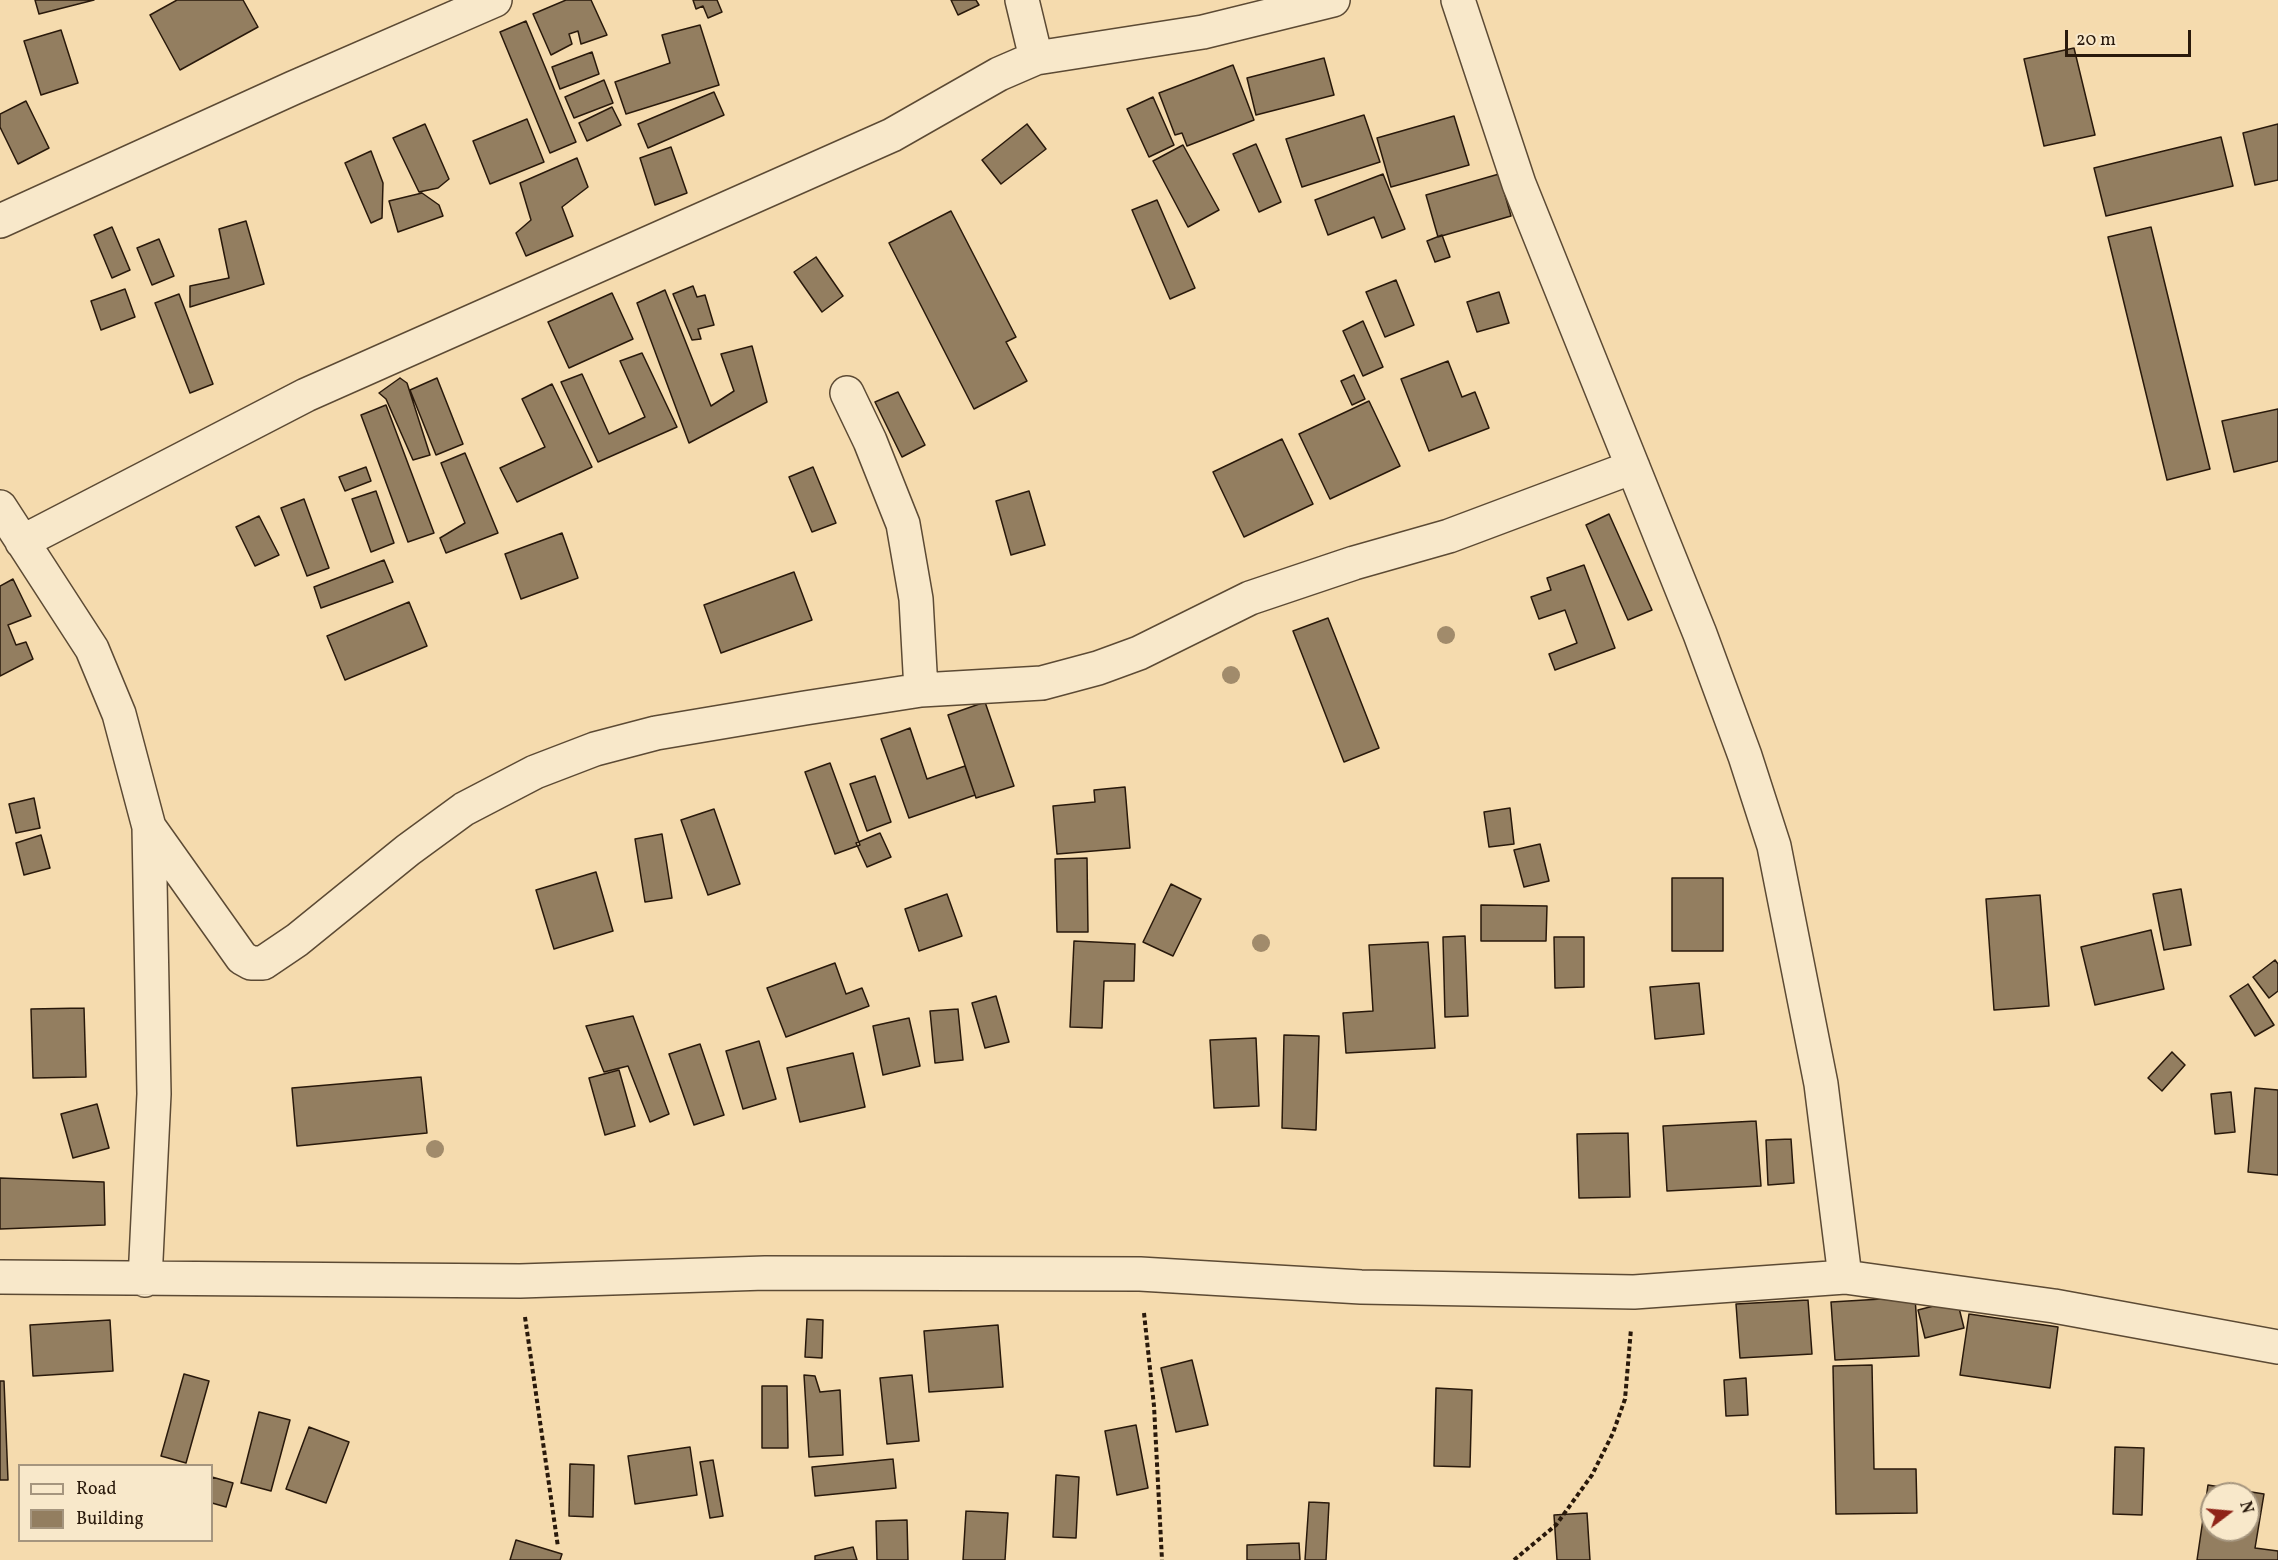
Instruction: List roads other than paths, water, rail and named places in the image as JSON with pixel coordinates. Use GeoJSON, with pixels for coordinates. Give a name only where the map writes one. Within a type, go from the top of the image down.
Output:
{"type":"FeatureCollection","features":[{"type":"Feature","properties":{"kind":"street"},"geometry":{"type":"LineString","coordinates":[[0,221],[293,88],[495,0]]}},
{"type":"Feature","properties":{"kind":"street"},"geometry":{"type":"LineString","coordinates":[[1022,0],[1036,58]]}},
{"type":"Feature","properties":{"kind":"street"},"geometry":{"type":"LineString","coordinates":[[22,542],[306,395],[892,135],[999,74],[1036,58],[1203,32],[1333,0]]}},
{"type":"Feature","properties":{"kind":"street"},"geometry":{"type":"LineString","coordinates":[[1458,0],[1519,184],[1634,467],[1745,756],[1774,846],[1821,1084],[1845,1277]]}},
{"type":"Feature","properties":{"kind":"street"},"geometry":{"type":"LineString","coordinates":[[847,393],[870,441],[903,524],[916,599],[921,690]]}},
{"type":"Feature","properties":{"kind":"street"},"geometry":{"type":"LineString","coordinates":[[148,827],[242,958],[251,963],[263,963],[297,940],[408,850],[464,809],[535,772],[596,749],[656,733],[921,690],[1042,683],[1098,668],[1139,653],[1250,598],[1354,563],[1449,537],[1634,467]]}},
{"type":"Feature","properties":{"kind":"street"},"geometry":{"type":"LineString","coordinates":[[0,507],[92,649],[119,714],[148,827],[154,1094],[145,1280]]}},
{"type":"Feature","properties":{"kind":"street"},"geometry":{"type":"LineString","coordinates":[[0,1277],[145,1280],[520,1281],[765,1273],[1140,1274],[1361,1287],[1634,1292],[1845,1277],[2054,1306],[2278,1347]]}}]}
